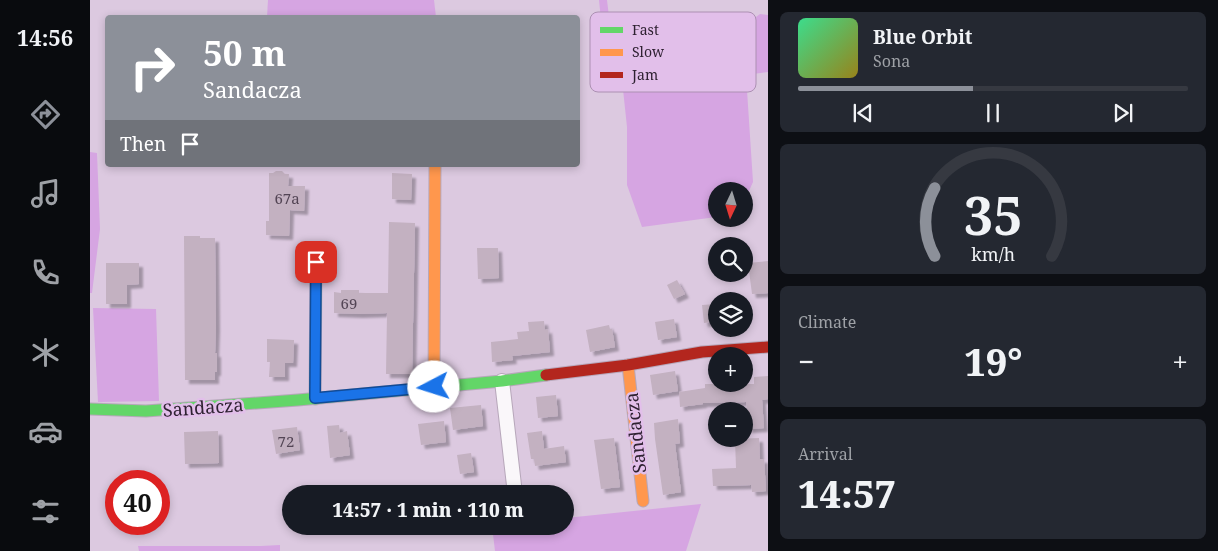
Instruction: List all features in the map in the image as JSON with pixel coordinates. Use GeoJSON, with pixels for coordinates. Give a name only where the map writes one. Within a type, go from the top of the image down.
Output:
{"type":"FeatureCollection","features":[{"type":"Feature","properties":{"kind":"street"},"geometry":{"type":"LineString","coordinates":[[434,387],[435,167]]}},
{"type":"Feature","properties":{"kind":"street"},"geometry":{"type":"LineString","coordinates":[[315,398],[316,262]]}},
{"type":"Feature","properties":{"kind":"street","name":"Sandacza"},"geometry":{"type":"LineString","coordinates":[[90,409],[146,411],[502,381],[628,365],[702,352],[768,347]]}},
{"type":"Feature","properties":{"kind":"street","name":"Sandacza"},"geometry":{"type":"LineString","coordinates":[[628,365],[643,501]]}},
{"type":"Feature","properties":{"kind":"street"},"geometry":{"type":"LineString","coordinates":[[502,381],[514,485]]}},
{"type":"Feature","properties":{"kind":"shaded area"},"geometry":{"type":"Polygon","coordinates":[[[268,0],[434,0],[436,15],[267,15],[268,0]]]}},
{"type":"Feature","properties":{"kind":"shaded area"},"geometry":{"type":"Polygon","coordinates":[[[599,0],[607,0],[608,12],[600,12],[599,0]]]}},
{"type":"Feature","properties":{"kind":"shaded area"},"geometry":{"type":"Polygon","coordinates":[[[760,14],[768,15],[768,72],[756,74],[756,17],[760,14]]]}},
{"type":"Feature","properties":{"kind":"shaded area"},"geometry":{"type":"Polygon","coordinates":[[[623,92],[747,92],[753,182],[708,182],[708,218],[642,227],[627,185],[627,127],[623,92]]]}},
{"type":"Feature","properties":{"kind":"shaded area"},"geometry":{"type":"Polygon","coordinates":[[[90,152],[97,153],[100,229],[92,293],[90,293],[90,152]]]}},
{"type":"Feature","properties":{"kind":"shaded area"},"geometry":{"type":"Polygon","coordinates":[[[93,308],[156,309],[159,401],[98,402],[93,308]]]}},
{"type":"Feature","properties":{"kind":"shaded area"},"geometry":{"type":"Polygon","coordinates":[[[701,504],[686,551],[495,551],[493,535],[574,535],[574,517],[701,504]]]}},
{"type":"Feature","properties":{"kind":"shaded area"},"geometry":{"type":"Polygon","coordinates":[[[280,545],[280,551],[139,551],[138,546],[261,546],[280,545]]]}},
{"type":"Feature","properties":{"kind":"building"},"geometry":{"type":"Polygon","coordinates":[[[276,171],[289,174],[288,186],[305,186],[304,211],[290,210],[289,236],[266,235],[266,221],[269,221],[269,173],[276,171]]]}},
{"type":"Feature","properties":{"kind":"building"},"geometry":{"type":"Polygon","coordinates":[[[392,173],[412,174],[411,200],[392,199],[392,173]]]}},
{"type":"Feature","properties":{"kind":"building"},"geometry":{"type":"Polygon","coordinates":[[[389,222],[415,223],[412,374],[386,374],[387,313],[334,313],[334,292],[341,293],[341,290],[359,290],[359,293],[388,293],[389,222]]]}},
{"type":"Feature","properties":{"kind":"building"},"geometry":{"type":"Polygon","coordinates":[[[184,236],[215,238],[215,353],[217,353],[217,372],[215,372],[215,380],[185,380],[184,236]]]}},
{"type":"Feature","properties":{"kind":"building"},"geometry":{"type":"Polygon","coordinates":[[[477,248],[498,248],[499,278],[478,279],[477,248]]]}},
{"type":"Feature","properties":{"kind":"building"},"geometry":{"type":"Polygon","coordinates":[[[768,261],[768,293],[753,294],[752,292],[750,282],[753,282],[753,262],[768,261]]]}},
{"type":"Feature","properties":{"kind":"building"},"geometry":{"type":"Polygon","coordinates":[[[106,263],[139,263],[139,284],[127,285],[127,304],[106,304],[106,263]]]}},
{"type":"Feature","properties":{"kind":"building"},"geometry":{"type":"Polygon","coordinates":[[[677,280],[685,294],[674,299],[667,285],[677,280]]]}},
{"type":"Feature","properties":{"kind":"building"},"geometry":{"type":"Polygon","coordinates":[[[702,305],[708,305],[708,322],[704,323],[702,305]]]}},
{"type":"Feature","properties":{"kind":"building"},"geometry":{"type":"Polygon","coordinates":[[[674,319],[677,337],[658,340],[655,322],[674,319]]]}},
{"type":"Feature","properties":{"kind":"building"},"geometry":{"type":"Polygon","coordinates":[[[544,321],[545,330],[548,329],[550,352],[512,356],[513,360],[492,362],[491,342],[518,339],[517,332],[529,331],[528,322],[544,321]]]}},
{"type":"Feature","properties":{"kind":"building"},"geometry":{"type":"Polygon","coordinates":[[[609,325],[610,329],[612,329],[615,347],[590,352],[586,330],[609,325]]]}},
{"type":"Feature","properties":{"kind":"building"},"geometry":{"type":"Polygon","coordinates":[[[267,339],[294,340],[293,363],[285,363],[285,377],[269,377],[270,362],[267,362],[267,339]]]}},
{"type":"Feature","properties":{"kind":"building"},"geometry":{"type":"Polygon","coordinates":[[[675,371],[678,391],[653,395],[650,375],[675,371]]]}},
{"type":"Feature","properties":{"kind":"building"},"geometry":{"type":"Polygon","coordinates":[[[768,376],[768,399],[762,400],[764,428],[753,429],[753,402],[708,402],[680,407],[679,392],[705,388],[705,384],[708,384],[708,392],[753,392],[754,377],[768,376]]]}},
{"type":"Feature","properties":{"kind":"building"},"geometry":{"type":"Polygon","coordinates":[[[556,395],[558,416],[538,418],[536,397],[556,395]]]}},
{"type":"Feature","properties":{"kind":"building"},"geometry":{"type":"Polygon","coordinates":[[[481,405],[483,426],[453,430],[450,408],[481,405]]]}},
{"type":"Feature","properties":{"kind":"building"},"geometry":{"type":"Polygon","coordinates":[[[678,419],[680,443],[675,444],[681,492],[663,495],[654,423],[678,419]]]}},
{"type":"Feature","properties":{"kind":"building"},"geometry":{"type":"Polygon","coordinates":[[[444,421],[446,442],[421,445],[418,424],[444,421]]]}},
{"type":"Feature","properties":{"kind":"building"},"geometry":{"type":"Polygon","coordinates":[[[339,425],[340,433],[347,431],[350,455],[330,458],[327,426],[339,425]]]}},
{"type":"Feature","properties":{"kind":"building"},"geometry":{"type":"Polygon","coordinates":[[[297,427],[300,450],[276,454],[272,430],[297,427]]]}},
{"type":"Feature","properties":{"kind":"building"},"geometry":{"type":"Polygon","coordinates":[[[218,431],[219,463],[185,464],[184,432],[218,431]]]}},
{"type":"Feature","properties":{"kind":"building"},"geometry":{"type":"Polygon","coordinates":[[[542,431],[544,449],[564,446],[566,462],[535,466],[534,459],[531,459],[527,433],[542,431]]]}},
{"type":"Feature","properties":{"kind":"building"},"geometry":{"type":"Polygon","coordinates":[[[614,438],[620,487],[601,489],[594,440],[614,438]]]}},
{"type":"Feature","properties":{"kind":"building"},"geometry":{"type":"Polygon","coordinates":[[[753,438],[759,438],[760,459],[764,459],[766,491],[752,492],[751,485],[713,486],[712,469],[736,468],[735,447],[753,447],[753,438]]]}},
{"type":"Feature","properties":{"kind":"building"},"geometry":{"type":"Polygon","coordinates":[[[471,453],[474,472],[460,474],[457,455],[471,453]]]}},
{"type":"Feature","properties":{"kind":"traffic: fast"},"geometry":{"type":"LineString","coordinates":[[315,399],[316,262]]}},
{"type":"Feature","properties":{"kind":"traffic: fast"},"geometry":{"type":"LineString","coordinates":[[90,409],[146,411],[298,400],[502,381],[546,375]]}},
{"type":"Feature","properties":{"kind":"traffic: slow"},"geometry":{"type":"LineString","coordinates":[[434,387],[435,167]]}},
{"type":"Feature","properties":{"kind":"traffic: slow"},"geometry":{"type":"LineString","coordinates":[[628,365],[643,501]]}},
{"type":"Feature","properties":{"kind":"traffic: jam"},"geometry":{"type":"LineString","coordinates":[[546,375],[628,365],[702,352],[768,347]]}},
{"type":"Feature","properties":{"kind":"route"},"geometry":{"type":"LineString","coordinates":[[316,262],[315,398],[434,387]]}}]}
